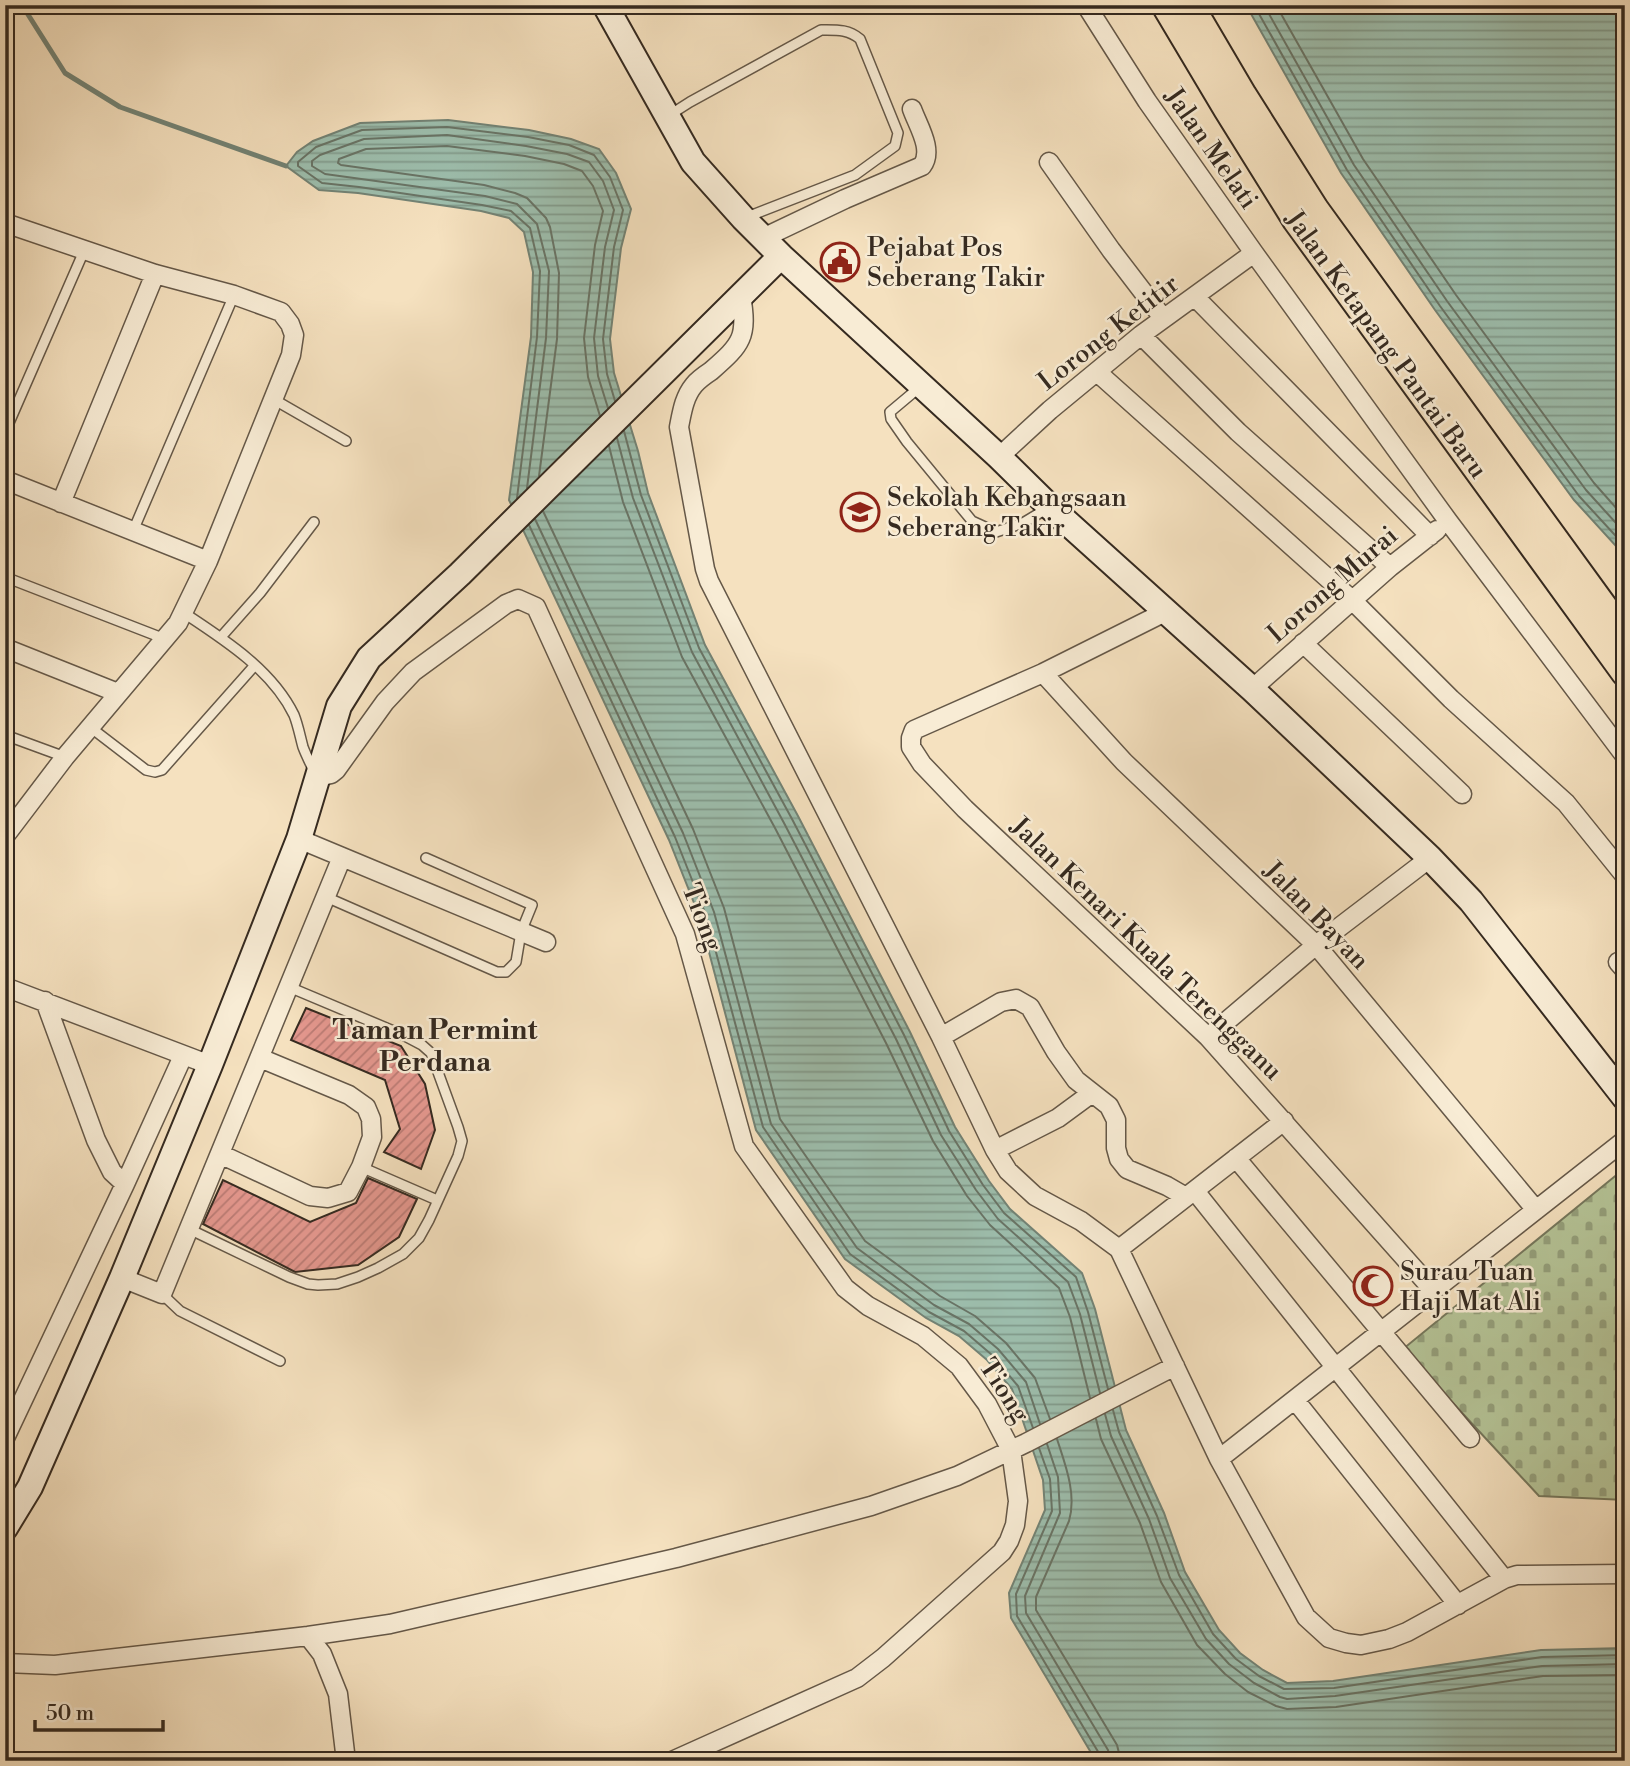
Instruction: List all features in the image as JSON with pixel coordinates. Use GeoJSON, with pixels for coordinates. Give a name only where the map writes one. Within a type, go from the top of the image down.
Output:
{"type":"FeatureCollection","features":[{"type":"Feature","properties":{"kind":"main road","name":"Jalan Ketapang Pantai Baru"},"geometry":{"type":"LineString","coordinates":[[1166,5],[1296,220],[1625,673]]}},
{"type":"Feature","properties":{"kind":"main road","name":"Jalan Ketapang Pantai Baru"},"geometry":{"type":"LineString","coordinates":[[1190,5],[1315,209],[1625,636]]}},
{"type":"Feature","properties":{"kind":"street"},"geometry":{"type":"LineString","coordinates":[[605,5],[692,163],[743,218],[1050,507],[1252,689],[1430,858],[1471,901],[1620,1082]]}},
{"type":"Feature","properties":{"kind":"street","name":"Jalan Melati"},"geometry":{"type":"LineString","coordinates":[[1086,5],[1147,101],[1254,253],[1448,521],[1625,756]]}},
{"type":"Feature","properties":{"kind":"street"},"geometry":{"type":"LineString","coordinates":[[763,238],[845,198],[922,166],[926,160],[927,149],[912,109]]}},
{"type":"Feature","properties":{"kind":"street"},"geometry":{"type":"LineString","coordinates":[[1049,162],[1163,318]]}},
{"type":"Feature","properties":{"kind":"street"},"geometry":{"type":"LineString","coordinates":[[5,223],[155,274],[234,295],[281,312],[294,335],[291,355],[208,561],[184,613],[65,758],[12,816],[5,835]]}},
{"type":"Feature","properties":{"kind":"street","name":"Lorong Ketitir"},"geometry":{"type":"LineString","coordinates":[[999,457],[1049,410],[1141,335],[1254,253]]}},
{"type":"Feature","properties":{"kind":"street"},"geometry":{"type":"LineString","coordinates":[[5,1528],[30,1487],[210,1065],[299,839],[339,706],[369,658],[460,574],[781,256]]}},
{"type":"Feature","properties":{"kind":"street"},"geometry":{"type":"LineString","coordinates":[[61,503],[155,274]]}},
{"type":"Feature","properties":{"kind":"street"},"geometry":{"type":"LineString","coordinates":[[741,295],[745,319],[742,337],[734,351],[694,385],[683,404],[679,427],[709,581],[941,1037],[995,1150],[1008,1171],[1035,1196],[1081,1221],[1119,1250],[1219,1459],[1306,1617],[1329,1638],[1362,1645],[1407,1632],[1504,1579],[1517,1575],[1625,1574]]}},
{"type":"Feature","properties":{"kind":"street"},"geometry":{"type":"LineString","coordinates":[[1195,297],[1430,536]]}},
{"type":"Feature","properties":{"kind":"street"},"geometry":{"type":"LineString","coordinates":[[1141,335],[1238,432],[1390,567]]}},
{"type":"Feature","properties":{"kind":"street"},"geometry":{"type":"LineString","coordinates":[[1097,372],[1352,600],[1451,699],[1566,803],[1625,876]]}},
{"type":"Feature","properties":{"kind":"street"},"geometry":{"type":"LineString","coordinates":[[5,481],[208,561]]}},
{"type":"Feature","properties":{"kind":"street","name":"Lorong Murai"},"geometry":{"type":"LineString","coordinates":[[1252,689],[1390,567],[1448,521]]}},
{"type":"Feature","properties":{"kind":"street","name":"Tiong"},"geometry":{"type":"LineString","coordinates":[[317,777],[336,770],[385,702],[413,672],[506,604],[518,599],[536,607],[685,934],[744,1146],[845,1288],[868,1306],[923,1336],[959,1366],[1019,1446]]}},
{"type":"Feature","properties":{"kind":"street"},"geometry":{"type":"LineString","coordinates":[[1043,673],[1165,612]]}},
{"type":"Feature","properties":{"kind":"street"},"geometry":{"type":"LineString","coordinates":[[1303,643],[1462,794]]}},
{"type":"Feature","properties":{"kind":"street"},"geometry":{"type":"LineString","coordinates":[[5,648],[118,693]]}},
{"type":"Feature","properties":{"kind":"street","name":"Jalan Kenari Kuala Terengganu"},"geometry":{"type":"LineString","coordinates":[[1043,673],[914,730],[911,747],[922,764],[965,809],[1208,1037],[1434,1291]]}},
{"type":"Feature","properties":{"kind":"street","name":"Jalan Bayan"},"geometry":{"type":"LineString","coordinates":[[1043,673],[1124,762],[1316,945],[1536,1210]]}},
{"type":"Feature","properties":{"kind":"street"},"geometry":{"type":"LineString","coordinates":[[299,839],[546,942]]}},
{"type":"Feature","properties":{"kind":"street"},"geometry":{"type":"LineString","coordinates":[[121,1278],[162,1294],[342,858]]}},
{"type":"Feature","properties":{"kind":"street"},"geometry":{"type":"LineString","coordinates":[[1208,1037],[1316,945],[1430,858]]}},
{"type":"Feature","properties":{"kind":"street"},"geometry":{"type":"LineString","coordinates":[[5,987],[210,1065]]}},
{"type":"Feature","properties":{"kind":"street"},"geometry":{"type":"LineString","coordinates":[[941,1037],[1001,1002],[1016,999],[1030,1007],[1076,1080],[1109,1106],[1116,1120],[1116,1148],[1119,1159],[1127,1169],[1190,1194],[1336,1368],[1504,1579]]}},
{"type":"Feature","properties":{"kind":"street"},"geometry":{"type":"LineString","coordinates":[[45,1001],[96,1140],[112,1172],[125,1184]]}},
{"type":"Feature","properties":{"kind":"street"},"geometry":{"type":"LineString","coordinates":[[5,1438],[183,1056]]}},
{"type":"Feature","properties":{"kind":"street"},"geometry":{"type":"LineString","coordinates":[[220,1154],[310,1196],[328,1198],[348,1192],[361,1167],[372,1137],[371,1119],[366,1107],[349,1095],[260,1058]]}},
{"type":"Feature","properties":{"kind":"street"},"geometry":{"type":"LineString","coordinates":[[995,1150],[1058,1118],[1093,1093]]}},
{"type":"Feature","properties":{"kind":"street"},"geometry":{"type":"LineString","coordinates":[[1119,1250],[1284,1121]]}},
{"type":"Feature","properties":{"kind":"street"},"geometry":{"type":"LineString","coordinates":[[1219,1459],[1625,1140]]}},
{"type":"Feature","properties":{"kind":"street"},"geometry":{"type":"LineString","coordinates":[[1236,1158],[1470,1438]]}},
{"type":"Feature","properties":{"kind":"street"},"geometry":{"type":"LineString","coordinates":[[5,1663],[55,1665],[390,1624],[676,1558],[871,1506],[957,1476],[1175,1366]]}},
{"type":"Feature","properties":{"kind":"street"},"geometry":{"type":"LineString","coordinates":[[1294,1400],[1458,1605]]}},
{"type":"Feature","properties":{"kind":"street"},"geometry":{"type":"LineString","coordinates":[[672,1761],[857,1678],[992,1562],[1009,1541],[1015,1525],[1019,1446]]}},
{"type":"Feature","properties":{"kind":"street"},"geometry":{"type":"LineString","coordinates":[[308,1636],[322,1654],[338,1693],[346,1761]]}},
{"type":"Feature","properties":{"kind":"lane"},"geometry":{"type":"LineString","coordinates":[[666,117],[821,30],[844,30],[860,39],[898,133],[895,146],[855,175],[743,218]]}},
{"type":"Feature","properties":{"kind":"lane"},"geometry":{"type":"LineString","coordinates":[[5,432],[84,251]]}},
{"type":"Feature","properties":{"kind":"lane"},"geometry":{"type":"LineString","coordinates":[[133,531],[234,295]]}},
{"type":"Feature","properties":{"kind":"lane"},"geometry":{"type":"LineString","coordinates":[[921,386],[890,412],[891,419],[972,521],[996,532],[1023,523],[1050,507]]}},
{"type":"Feature","properties":{"kind":"lane"},"geometry":{"type":"LineString","coordinates":[[273,399],[346,441]]}},
{"type":"Feature","properties":{"kind":"lane"},"geometry":{"type":"LineString","coordinates":[[221,637],[260,593],[314,522]]}},
{"type":"Feature","properties":{"kind":"lane"},"geometry":{"type":"LineString","coordinates":[[5,577],[165,639]]}},
{"type":"Feature","properties":{"kind":"lane"},"geometry":{"type":"LineString","coordinates":[[184,613],[221,637],[255,665],[284,698],[295,718],[304,750],[317,777]]}},
{"type":"Feature","properties":{"kind":"lane"},"geometry":{"type":"LineString","coordinates":[[90,727],[146,770],[162,770],[255,665]]}},
{"type":"Feature","properties":{"kind":"lane"},"geometry":{"type":"LineString","coordinates":[[5,735],[65,758]]}},
{"type":"Feature","properties":{"kind":"lane"},"geometry":{"type":"LineString","coordinates":[[326,897],[497,972],[506,971],[516,962],[521,932],[532,905],[426,858]]}},
{"type":"Feature","properties":{"kind":"lane"},"geometry":{"type":"LineString","coordinates":[[189,1229],[308,1284],[337,1283],[358,1277],[404,1254],[419,1238],[429,1220],[458,1156],[462,1141],[431,1053],[404,1035],[289,987]]}},
{"type":"Feature","properties":{"kind":"lane"},"geometry":{"type":"LineString","coordinates":[[361,1167],[436,1200]]}},
{"type":"Feature","properties":{"kind":"lane"},"geometry":{"type":"LineString","coordinates":[[162,1294],[180,1311],[280,1361]]}},
{"type":"Feature","properties":{"kind":"green space"},"geometry":{"type":"Polygon","coordinates":[[[1625,1168],[1625,1500],[1539,1496],[1403,1349],[1625,1168]]]}},
{"type":"Feature","properties":{"kind":"water"},"geometry":{"type":"Polygon","coordinates":[[[1246,5],[1625,5],[1625,556],[1574,500],[1435,310],[1341,173],[1246,5]]]}},
{"type":"Feature","properties":{"kind":"water"},"geometry":{"type":"Polygon","coordinates":[[[448,120],[529,130],[571,139],[599,149],[616,173],[631,209],[621,248],[610,339],[614,373],[648,493],[705,645],[798,816],[910,1032],[955,1127],[1010,1209],[1082,1273],[1095,1309],[1126,1430],[1164,1513],[1185,1572],[1219,1630],[1240,1653],[1287,1683],[1333,1681],[1541,1650],[1625,1648],[1625,1761],[1096,1761],[1011,1618],[1009,1593],[1045,1510],[1043,1480],[1012,1389],[987,1360],[959,1336],[926,1318],[845,1259],[756,1130],[700,918],[669,840],[509,500],[531,337],[533,272],[524,232],[509,218],[481,211],[319,190],[286,166],[297,152],[313,141],[360,123],[448,120]]]}},
{"type":"Feature","properties":{"kind":"building"},"geometry":{"type":"Polygon","coordinates":[[[306,1008],[401,1046],[425,1084],[435,1130],[421,1169],[384,1152],[400,1129],[385,1080],[291,1040],[306,1008]]]}},
{"type":"Feature","properties":{"kind":"building"},"geometry":{"type":"Polygon","coordinates":[[[368,1178],[417,1199],[399,1237],[358,1265],[295,1272],[203,1224],[223,1180],[310,1222],[356,1203],[368,1178]]]}},
{"type":"Feature","properties":{"kind":"waterway"},"geometry":{"type":"LineString","coordinates":[[22,5],[65,73],[120,107],[286,166]]}},
{"type":"Feature","properties":{"kind":"place","name":"Pejabat Pos Seberang Takir"},"geometry":{"type":"Point","coordinates":[840,262]}},
{"type":"Feature","properties":{"kind":"place","name":"Sekolah Kebangsaan Seberang Takir"},"geometry":{"type":"Point","coordinates":[860,512]}},
{"type":"Feature","properties":{"kind":"place","name":"Surau Tuan Haji Mat Ali"},"geometry":{"type":"Point","coordinates":[1373,1286]}},
{"type":"Feature","properties":{"kind":"district","name":"Taman Permint Perdana"},"geometry":{"type":"Point","coordinates":[435,1045]}}]}
